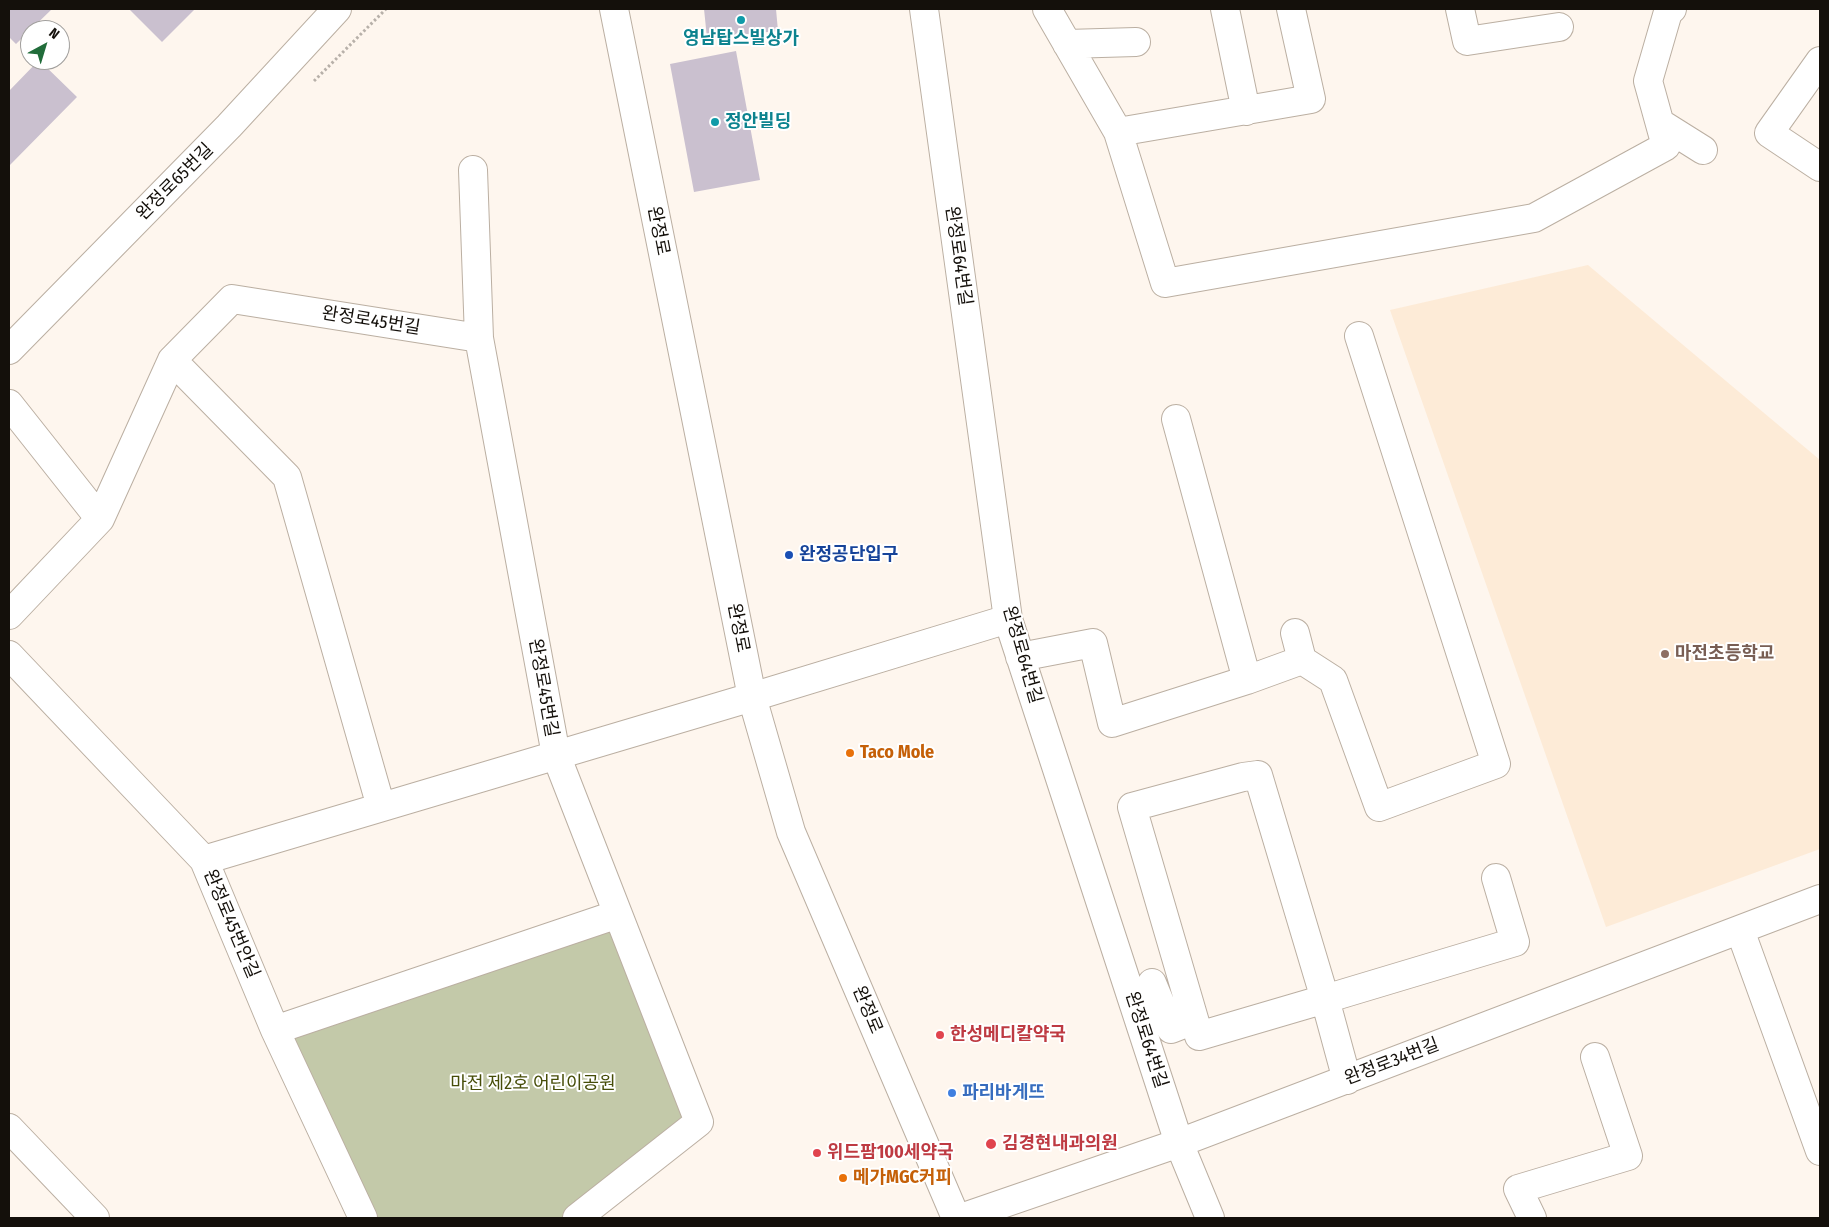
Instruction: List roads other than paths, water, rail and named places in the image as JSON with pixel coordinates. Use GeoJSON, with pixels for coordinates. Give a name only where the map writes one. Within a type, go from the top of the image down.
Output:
{"type":"FeatureCollection","features":[{"type":"Feature","properties":{"kind":"street","name":"완정로65번길"},"geometry":{"type":"LineString","coordinates":[[9,350],[230,126],[337,9]]}},
{"type":"Feature","properties":{"kind":"street","name":"완정로"},"geometry":{"type":"LineString","coordinates":[[614,9],[752,697],[791,832],[956,1218]]}},
{"type":"Feature","properties":{"kind":"street","name":"완정로64번길"},"geometry":{"type":"LineString","coordinates":[[924,9],[1008,619],[1179,1143],[1210,1218]]}},
{"type":"Feature","properties":{"kind":"street"},"geometry":{"type":"LineString","coordinates":[[1046,9],[1118,132],[1165,283],[1534,218],[1666,146],[1648,81],[1665,14]]}},
{"type":"Feature","properties":{"kind":"street"},"geometry":{"type":"LineString","coordinates":[[1225,9],[1246,111]]}},
{"type":"Feature","properties":{"kind":"street"},"geometry":{"type":"LineString","coordinates":[[1118,132],[1311,99],[1292,9]]}},
{"type":"Feature","properties":{"kind":"street"},"geometry":{"type":"LineString","coordinates":[[1460,9],[1467,41],[1559,27]]}},
{"type":"Feature","properties":{"kind":"street"},"geometry":{"type":"LineString","coordinates":[[1067,44],[1136,42]]}},
{"type":"Feature","properties":{"kind":"street"},"geometry":{"type":"LineString","coordinates":[[1820,61],[1770,133],[1820,167]]}},
{"type":"Feature","properties":{"kind":"street"},"geometry":{"type":"LineString","coordinates":[[1660,123],[1703,150]]}},
{"type":"Feature","properties":{"kind":"street"},"geometry":{"type":"LineString","coordinates":[[473,170],[479,338]]}},
{"type":"Feature","properties":{"kind":"street","name":"완정로45번길"},"geometry":{"type":"LineString","coordinates":[[9,616],[100,519],[172,360],[232,299],[479,338],[556,755],[699,1122],[577,1218]]}},
{"type":"Feature","properties":{"kind":"street"},"geometry":{"type":"LineString","coordinates":[[1295,633],[1302,660],[1333,680],[1379,807],[1496,764],[1359,336]]}},
{"type":"Feature","properties":{"kind":"street"},"geometry":{"type":"LineString","coordinates":[[172,360],[287,477],[381,807]]}},
{"type":"Feature","properties":{"kind":"street"},"geometry":{"type":"LineString","coordinates":[[9,404],[100,519]]}},
{"type":"Feature","properties":{"kind":"street"},"geometry":{"type":"LineString","coordinates":[[1176,419],[1247,680]]}},
{"type":"Feature","properties":{"kind":"street","name":"완정로45번길"},"geometry":{"type":"LineString","coordinates":[[556,755],[1008,619]]}},
{"type":"Feature","properties":{"kind":"street"},"geometry":{"type":"LineString","coordinates":[[1020,657],[1093,643],[1112,723],[1247,680],[1302,660]]}},
{"type":"Feature","properties":{"kind":"street","name":"완정로45번안길"},"geometry":{"type":"LineString","coordinates":[[9,655],[204,860],[276,1030],[363,1218]]}},
{"type":"Feature","properties":{"kind":"street"},"geometry":{"type":"LineString","coordinates":[[204,860],[556,755]]}},
{"type":"Feature","properties":{"kind":"street"},"geometry":{"type":"LineString","coordinates":[[1347,1080],[1325,999],[1258,775],[1243,777],[1132,807],[1199,1036],[1325,999],[1515,942],[1496,878]]}},
{"type":"Feature","properties":{"kind":"street","name":"완정로34번길"},"geometry":{"type":"LineString","coordinates":[[961,1218],[1179,1143],[1820,899]]}},
{"type":"Feature","properties":{"kind":"street"},"geometry":{"type":"LineString","coordinates":[[276,1030],[618,914]]}},
{"type":"Feature","properties":{"kind":"street"},"geometry":{"type":"LineString","coordinates":[[1740,930],[1811,1099],[1820,1150]]}},
{"type":"Feature","properties":{"kind":"street"},"geometry":{"type":"LineString","coordinates":[[1152,983],[1171,1029],[1194,1020]]}},
{"type":"Feature","properties":{"kind":"street"},"geometry":{"type":"LineString","coordinates":[[1532,1218],[1518,1189],[1628,1156],[1595,1057]]}},
{"type":"Feature","properties":{"kind":"street"},"geometry":{"type":"LineString","coordinates":[[9,1128],[95,1218]]}},
{"type":"Feature","properties":{"kind":"place","name":"영남탑스빌상가"},"geometry":{"type":"Point","coordinates":[741,20]}},
{"type":"Feature","properties":{"kind":"place","name":"정안빌딩"},"geometry":{"type":"Point","coordinates":[715,122]}},
{"type":"Feature","properties":{"kind":"place","name":"완정공단입구"},"geometry":{"type":"Point","coordinates":[789,555]}},
{"type":"Feature","properties":{"kind":"place","name":"마전초등학교"},"geometry":{"type":"Point","coordinates":[1665,654]}},
{"type":"Feature","properties":{"kind":"place","name":"Taco Mole"},"geometry":{"type":"Point","coordinates":[850,753]}},
{"type":"Feature","properties":{"kind":"place","name":"한성메디칼약국"},"geometry":{"type":"Point","coordinates":[940,1035]}},
{"type":"Feature","properties":{"kind":"place","name":"파리바게뜨"},"geometry":{"type":"Point","coordinates":[952,1093]}},
{"type":"Feature","properties":{"kind":"place","name":"김경현내과의원"},"geometry":{"type":"Point","coordinates":[991,1144]}},
{"type":"Feature","properties":{"kind":"place","name":"위드팜100세약국"},"geometry":{"type":"Point","coordinates":[817,1153]}},
{"type":"Feature","properties":{"kind":"place","name":"메가MGC커피"},"geometry":{"type":"Point","coordinates":[843,1178]}},
{"type":"Feature","properties":{"kind":"park label","name":"마전 제2호 어린이공원"},"geometry":{"type":"Point","coordinates":[533,1084]}}]}
